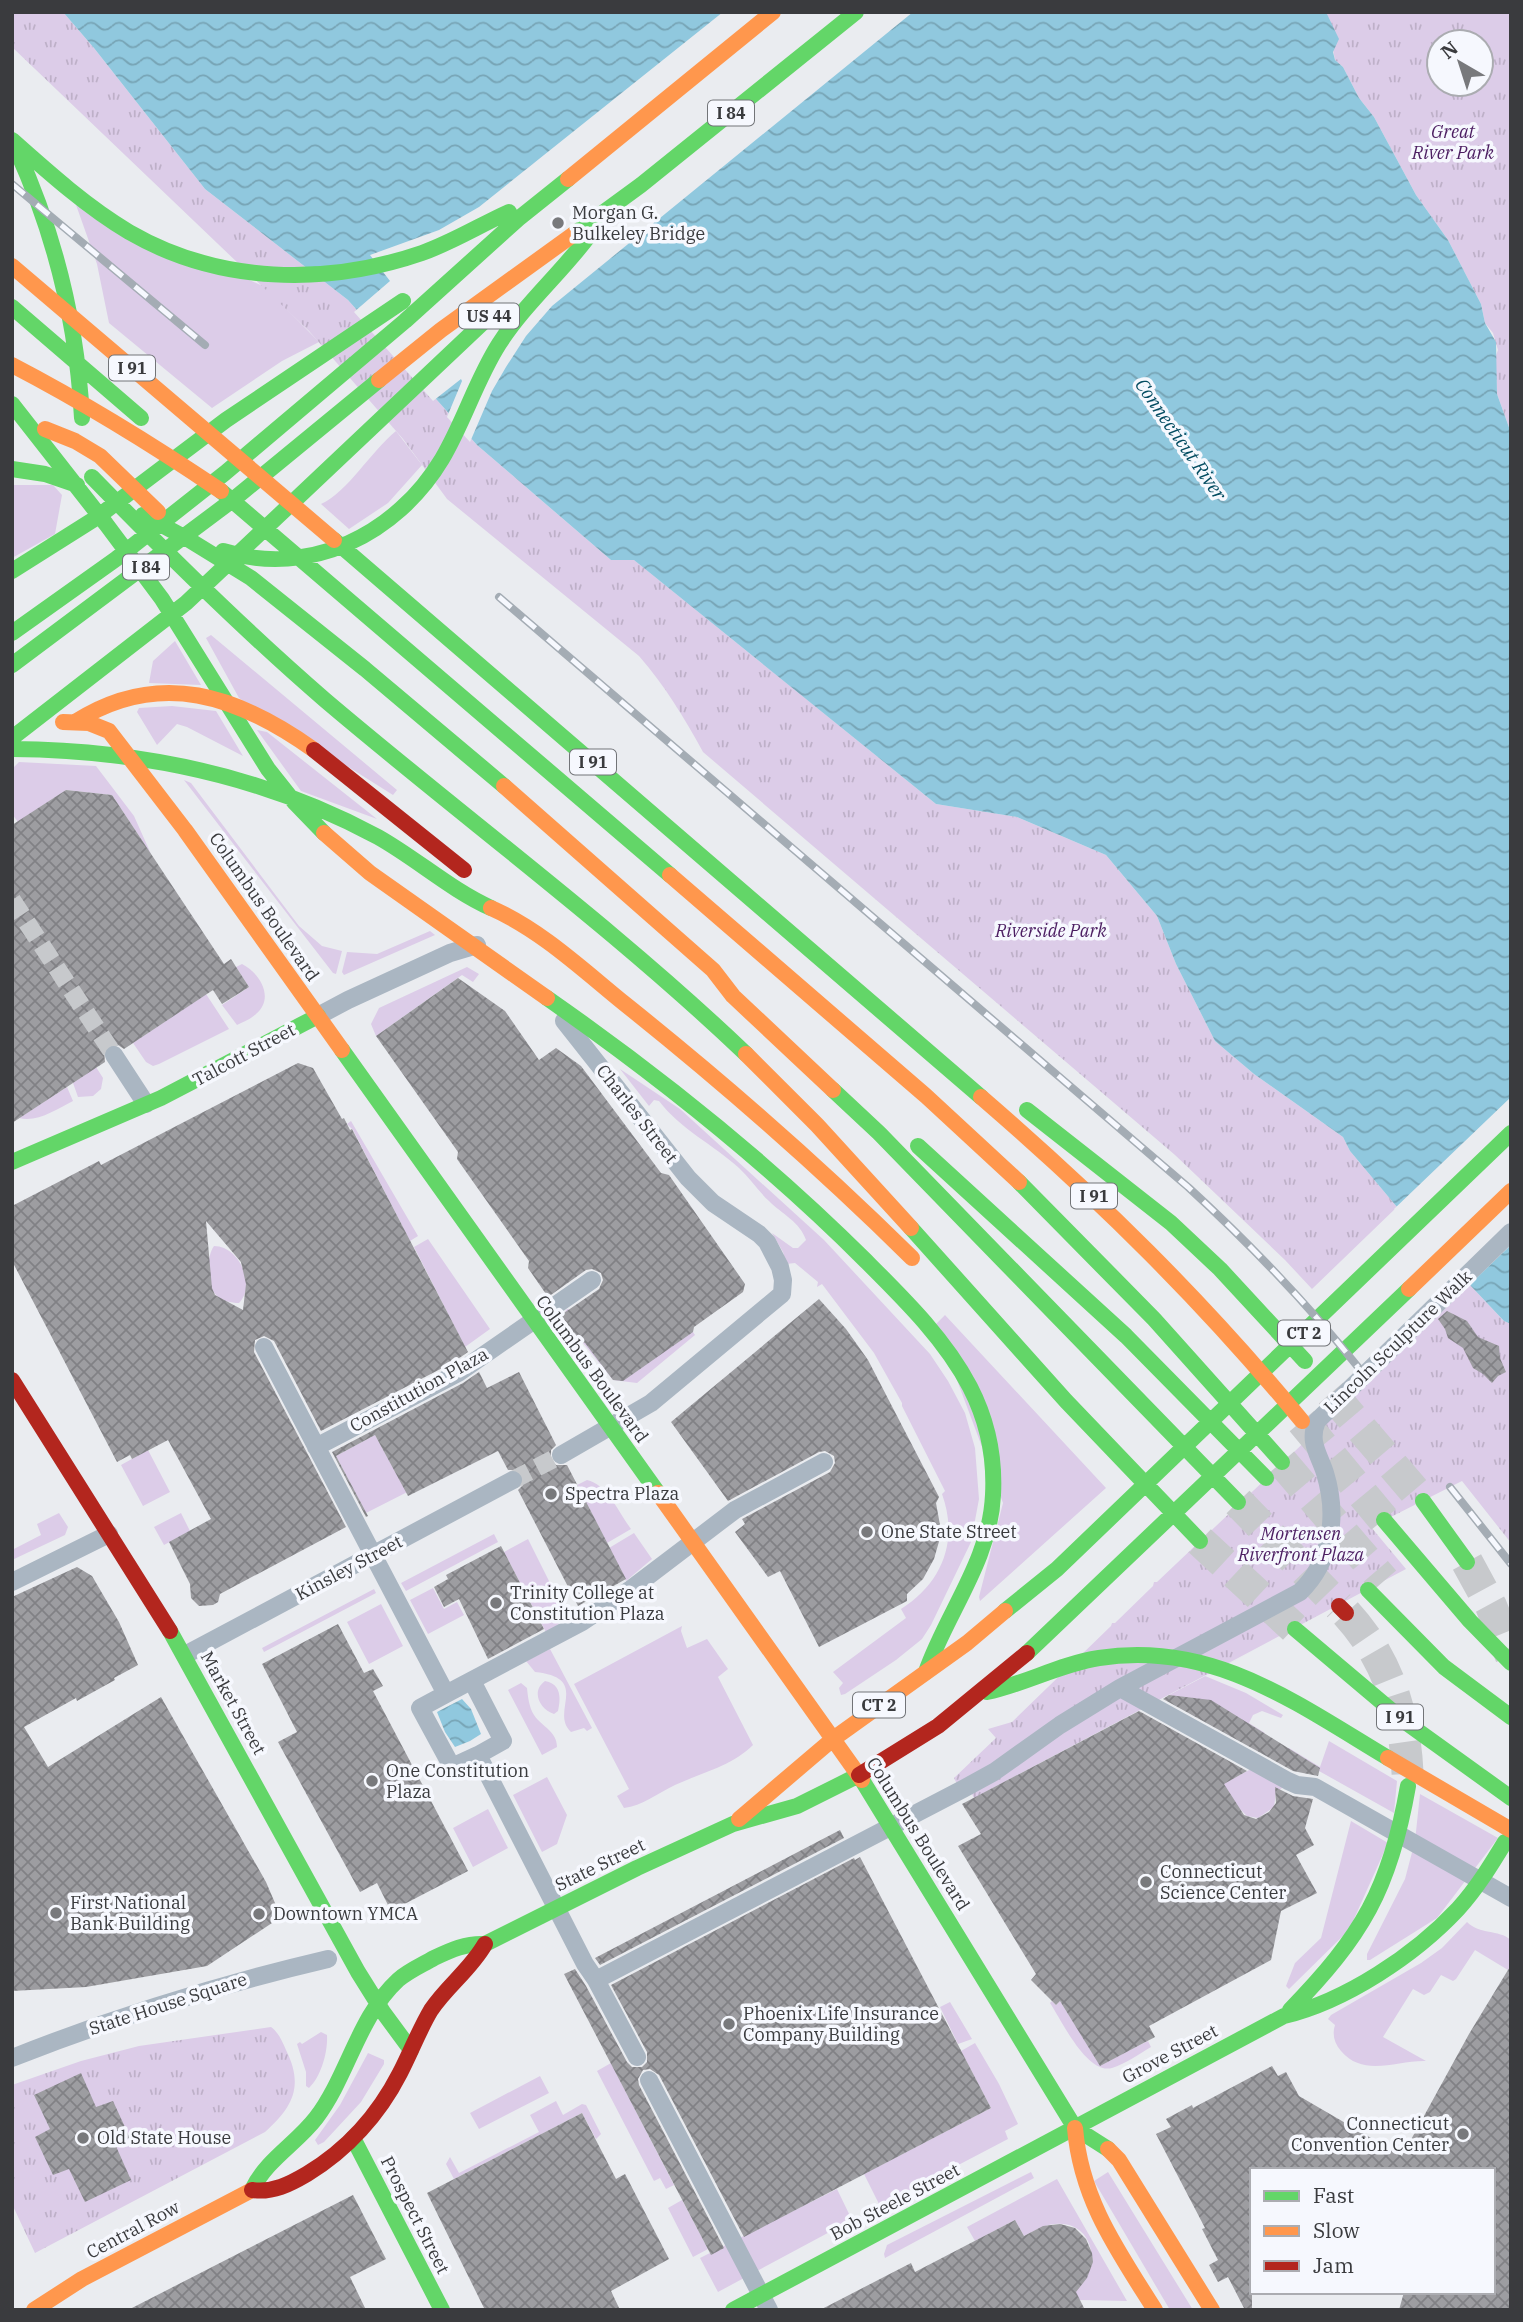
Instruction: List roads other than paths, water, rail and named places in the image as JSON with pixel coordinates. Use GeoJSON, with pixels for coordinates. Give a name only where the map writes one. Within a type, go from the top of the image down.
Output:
{"type":"FeatureCollection","features":[{"type":"Feature","properties":{"kind":"main road","name":"I 84"},"geometry":{"type":"LineString","coordinates":[[12,633],[116,559],[256,447],[429,300],[496,237],[773,12]]}},
{"type":"Feature","properties":{"kind":"main road","name":"I 84"},"geometry":{"type":"LineString","coordinates":[[12,665],[139,572],[461,315],[605,212],[856,12]]}},
{"type":"Feature","properties":{"kind":"main road"},"geometry":{"type":"LineString","coordinates":[[12,141],[130,232],[176,254],[205,264],[254,274],[331,275],[358,271],[425,252],[517,208],[542,199]]}},
{"type":"Feature","properties":{"kind":"main road"},"geometry":{"type":"LineString","coordinates":[[12,141],[47,221],[72,314],[81,381],[80,464],[64,556]]}},
{"type":"Feature","properties":{"kind":"main road"},"geometry":{"type":"LineString","coordinates":[[45,429],[75,441],[100,456],[162,516],[213,547],[245,557],[281,559],[319,554],[346,546],[384,524],[421,490],[444,455],[500,342],[576,253],[605,212]]}},
{"type":"Feature","properties":{"kind":"main road","name":"US 44"},"geometry":{"type":"LineString","coordinates":[[13,742],[161,624],[377,425],[482,322],[605,212]]}},
{"type":"Feature","properties":{"kind":"main road"},"geometry":{"type":"LineString","coordinates":[[12,571],[105,510],[226,420],[496,237]]}},
{"type":"Feature","properties":{"kind":"main road","name":"I 91"},"geometry":{"type":"LineString","coordinates":[[12,266],[342,546],[1060,1165],[1124,1225],[1242,1350],[1302,1422]]}},
{"type":"Feature","properties":{"kind":"main road"},"geometry":{"type":"LineString","coordinates":[[12,307],[76,364],[198,463],[222,492]]}},
{"type":"Feature","properties":{"kind":"main road"},"geometry":{"type":"LineString","coordinates":[[12,365],[104,414],[222,492],[965,1130],[1100,1261],[1282,1462]]}},
{"type":"Feature","properties":{"kind":"main road"},"geometry":{"type":"LineString","coordinates":[[12,393],[215,601],[274,656],[691,1002],[794,1101],[841,1149],[1088,1425],[1200,1541]]}},
{"type":"Feature","properties":{"kind":"main road"},"geometry":{"type":"LineString","coordinates":[[12,404],[41,444],[102,517],[153,587],[196,651],[263,761],[309,819],[370,873],[628,1055],[747,1149],[832,1227],[890,1286],[955,1363],[973,1393],[986,1429],[993,1486],[991,1517],[975,1569],[939,1636],[926,1672]]}},
{"type":"Feature","properties":{"kind":"main road"},"geometry":{"type":"LineString","coordinates":[[12,469],[45,474],[96,492],[186,538],[251,578],[477,762],[713,970],[741,987],[882,1113]]}},
{"type":"Feature","properties":{"kind":"main road"},"geometry":{"type":"LineString","coordinates":[[12,676],[34,638],[57,581]]}},
{"type":"Feature","properties":{"kind":"main road"},"geometry":{"type":"LineString","coordinates":[[75,722],[111,701],[134,695],[189,694],[224,700],[261,715],[286,730],[481,884],[512,918],[689,1055],[784,1135],[919,1266]]}},
{"type":"Feature","properties":{"kind":"main road","name":"Columbus Boulevard"},"geometry":{"type":"LineString","coordinates":[[13,742],[44,726],[75,722],[100,726],[113,735],[185,830],[859,1775],[1075,2128],[1104,2146],[1119,2160],[1212,2310]]}},
{"type":"Feature","properties":{"kind":"main road"},"geometry":{"type":"LineString","coordinates":[[13,742],[146,760],[209,772],[271,790],[329,813],[379,838],[478,902],[512,918]]}},
{"type":"Feature","properties":{"kind":"main road"},"geometry":{"type":"LineString","coordinates":[[713,970],[733,996],[879,1133],[1238,1502]]}},
{"type":"Feature","properties":{"kind":"main road","name":"Talcott Street"},"geometry":{"type":"LineString","coordinates":[[12,1162],[146,1104],[318,1016]]}},
{"type":"Feature","properties":{"kind":"main road"},"geometry":{"type":"LineString","coordinates":[[933,1055],[959,1064],[981,1076]]}},
{"type":"Feature","properties":{"kind":"main road"},"geometry":{"type":"LineString","coordinates":[[1018,1103],[1151,1206],[1192,1242],[1251,1301],[1331,1392]]}},
{"type":"Feature","properties":{"kind":"main road"},"geometry":{"type":"LineString","coordinates":[[902,1131],[1077,1289],[1197,1406],[1266,1478]]}},
{"type":"Feature","properties":{"kind":"main road","name":"CT 2"},"geometry":{"type":"LineString","coordinates":[[833,1739],[1018,1603],[1096,1533],[1511,1133]]}},
{"type":"Feature","properties":{"kind":"main road","name":"CT 2"},"geometry":{"type":"LineString","coordinates":[[859,1775],[912,1744],[979,1693],[1058,1626],[1511,1191]]}},
{"type":"Feature","properties":{"kind":"main road"},"geometry":{"type":"LineString","coordinates":[[958,1305],[1034,1385],[1088,1425]]}},
{"type":"Feature","properties":{"kind":"main road","name":"Market Street"},"geometry":{"type":"LineString","coordinates":[[12,1380],[185,1655],[352,1962],[378,2005],[411,2050]]}},
{"type":"Feature","properties":{"kind":"main road"},"geometry":{"type":"LineString","coordinates":[[1423,1501],[1467,1562]]}},
{"type":"Feature","properties":{"kind":"main road"},"geometry":{"type":"LineString","coordinates":[[1384,1520],[1511,1663]]}},
{"type":"Feature","properties":{"kind":"main road"},"geometry":{"type":"LineString","coordinates":[[1368,1590],[1444,1667],[1511,1717]]}},
{"type":"Feature","properties":{"kind":"main road"},"geometry":{"type":"LineString","coordinates":[[1401,1600],[1464,1672],[1511,1717]]}},
{"type":"Feature","properties":{"kind":"main road","name":"I 91"},"geometry":{"type":"LineString","coordinates":[[1295,1629],[1404,1721],[1511,1798]]}},
{"type":"Feature","properties":{"kind":"main road"},"geometry":{"type":"LineString","coordinates":[[979,1693],[1016,1685],[1066,1666],[1115,1654],[1155,1653],[1205,1661],[1238,1672],[1273,1690],[1508,1836],[1465,1903],[1420,1946],[1390,1967],[1328,2001],[1306,2011],[1284,2016]]}},
{"type":"Feature","properties":{"kind":"main road","name":"State Street"},"geometry":{"type":"LineString","coordinates":[[733,1824],[833,1739]]}},
{"type":"Feature","properties":{"kind":"main road","name":"State Street"},"geometry":{"type":"LineString","coordinates":[[485,1944],[474,1964],[433,2007],[388,2093],[353,2138],[330,2160],[281,2187],[265,2192],[252,2190],[259,2175],[301,2137],[326,2105],[378,2005],[392,1986],[408,1972],[461,1945],[485,1944],[637,1868],[733,1824],[808,1801],[859,1775]]}},
{"type":"Feature","properties":{"kind":"main road"},"geometry":{"type":"LineString","coordinates":[[1284,2016],[1332,1968],[1371,1911],[1394,1855],[1408,1786]]}},
{"type":"Feature","properties":{"kind":"main road","name":"Grove Street"},"geometry":{"type":"LineString","coordinates":[[1075,2128],[1284,2016]]}},
{"type":"Feature","properties":{"kind":"main road","name":"Columbus Boulevard"},"geometry":{"type":"LineString","coordinates":[[1075,2128],[1077,2162],[1092,2203],[1155,2310]]}},
{"type":"Feature","properties":{"kind":"main road","name":"Bob Steele Street"},"geometry":{"type":"LineString","coordinates":[[733,2310],[1075,2128]]}},
{"type":"Feature","properties":{"kind":"main road","name":"Prospect Street"},"geometry":{"type":"LineString","coordinates":[[353,2138],[442,2310]]}},
{"type":"Feature","properties":{"kind":"main road","name":"Central Row"},"geometry":{"type":"LineString","coordinates":[[34,2310],[82,2279],[252,2190]]}},
{"type":"Feature","properties":{"kind":"street","name":"Talcott Street"},"geometry":{"type":"LineString","coordinates":[[318,1016],[450,953],[475,944]]}},
{"type":"Feature","properties":{"kind":"street","name":"Charles Street"},"geometry":{"type":"LineString","coordinates":[[475,944],[493,947],[527,976],[688,1178],[713,1203],[759,1234],[767,1242],[780,1267],[782,1294],[651,1403],[611,1428]]}},
{"type":"Feature","properties":{"kind":"street"},"geometry":{"type":"LineString","coordinates":[[114,1055],[146,1104]]}},
{"type":"Feature","properties":{"kind":"street","name":"Lincoln Sculpture Walk"},"geometry":{"type":"LineString","coordinates":[[596,1980],[994,1772],[1060,1725],[1120,1688],[1288,1600],[1310,1581],[1323,1559],[1331,1530],[1328,1485],[1313,1444],[1317,1421],[1511,1232]]}},
{"type":"Feature","properties":{"kind":"street","name":"Constitution Plaza"},"geometry":{"type":"LineString","coordinates":[[316,1447],[434,1386],[474,1362],[592,1280]]}},
{"type":"Feature","properties":{"kind":"street"},"geometry":{"type":"LineString","coordinates":[[264,1347],[446,1695]]}},
{"type":"Feature","properties":{"kind":"street"},"geometry":{"type":"LineString","coordinates":[[561,1455],[611,1428]]}},
{"type":"Feature","properties":{"kind":"street"},"geometry":{"type":"LineString","coordinates":[[472,1681],[503,1741],[452,1767],[420,1708],[472,1681],[551,1641],[631,1589],[735,1510],[824,1462]]}},
{"type":"Feature","properties":{"kind":"street","name":"Kinsley Street"},"geometry":{"type":"LineString","coordinates":[[185,1655],[513,1480]]}},
{"type":"Feature","properties":{"kind":"street"},"geometry":{"type":"LineString","coordinates":[[12,1582],[110,1534]]}},
{"type":"Feature","properties":{"kind":"street"},"geometry":{"type":"LineString","coordinates":[[1120,1688],[1288,1781],[1315,1787],[1511,1898]]}},
{"type":"Feature","properties":{"kind":"street"},"geometry":{"type":"LineString","coordinates":[[478,1755],[528,1851],[531,1863],[637,2057]]}},
{"type":"Feature","properties":{"kind":"street","name":"State House Square"},"geometry":{"type":"LineString","coordinates":[[12,2058],[130,2013],[247,1978],[328,1959]]}},
{"type":"Feature","properties":{"kind":"street"},"geometry":{"type":"LineString","coordinates":[[649,2080],[769,2310]]}},
{"type":"Feature","properties":{"kind":"water","name":"Connecticut River"},"geometry":{"type":"Polygon","coordinates":[[[63,12],[1326,12],[1339,39],[1333,52],[1335,60],[1343,67],[1359,98],[1374,117],[1416,195],[1448,240],[1481,304],[1485,323],[1496,342],[1497,394],[1511,433],[1511,1324],[1504,1321],[1470,1285],[1476,1278],[1397,1207],[1350,1151],[1343,1137],[1254,1074],[1215,1041],[1176,964],[1157,916],[1106,855],[1017,817],[936,804],[634,560],[611,560],[477,445],[348,300],[205,189],[63,12]]]}},
{"type":"Feature","properties":{"kind":"water"},"geometry":{"type":"Polygon","coordinates":[[[462,1699],[471,1709],[481,1734],[455,1747],[437,1712],[462,1699]]]}},
{"type":"Feature","properties":{"kind":"tunnel"},"geometry":{"type":"LineString","coordinates":[[12,900],[114,1055]]}},
{"type":"Feature","properties":{"kind":"tunnel"},"geometry":{"type":"LineString","coordinates":[[1331,1393],[1423,1501]]}},
{"type":"Feature","properties":{"kind":"tunnel"},"geometry":{"type":"LineString","coordinates":[[1302,1421],[1384,1520]]}},
{"type":"Feature","properties":{"kind":"tunnel"},"geometry":{"type":"LineString","coordinates":[[513,1480],[561,1455]]}},
{"type":"Feature","properties":{"kind":"tunnel"},"geometry":{"type":"LineString","coordinates":[[1282,1462],[1384,1581]]}},
{"type":"Feature","properties":{"kind":"tunnel"},"geometry":{"type":"LineString","coordinates":[[1238,1502],[1339,1606]]}},
{"type":"Feature","properties":{"kind":"tunnel"},"geometry":{"type":"LineString","coordinates":[[1200,1541],[1295,1629]]}},
{"type":"Feature","properties":{"kind":"tunnel"},"geometry":{"type":"LineString","coordinates":[[1467,1562],[1491,1606],[1511,1656]]}},
{"type":"Feature","properties":{"kind":"tunnel"},"geometry":{"type":"LineString","coordinates":[[1346,1613],[1375,1652],[1394,1694],[1404,1739],[1408,1786]]}},
{"type":"Feature","properties":{"kind":"railway"},"geometry":{"type":"LineString","coordinates":[[12,184],[205,345]]}},
{"type":"Feature","properties":{"kind":"railway"},"geometry":{"type":"LineString","coordinates":[[499,597],[1188,1187],[1276,1274],[1358,1367]]}},
{"type":"Feature","properties":{"kind":"railway"},"geometry":{"type":"LineString","coordinates":[[1450,1487],[1511,1564]]}},
{"type":"Feature","properties":{"kind":"place","name":"Morgan G. Bulkeley Bridge"},"geometry":{"type":"Point","coordinates":[558,223]}},
{"type":"Feature","properties":{"kind":"place","name":"Spectra Plaza"},"geometry":{"type":"Point","coordinates":[551,1494]}},
{"type":"Feature","properties":{"kind":"place","name":"One State Street"},"geometry":{"type":"Point","coordinates":[867,1532]}},
{"type":"Feature","properties":{"kind":"place","name":"Trinity College at Constitution Plaza"},"geometry":{"type":"Point","coordinates":[496,1603]}},
{"type":"Feature","properties":{"kind":"place","name":"One Constitution Plaza"},"geometry":{"type":"Point","coordinates":[372,1781]}},
{"type":"Feature","properties":{"kind":"place","name":"Connecticut Science Center"},"geometry":{"type":"Point","coordinates":[1146,1882]}},
{"type":"Feature","properties":{"kind":"place","name":"First National Bank Building"},"geometry":{"type":"Point","coordinates":[56,1913]}},
{"type":"Feature","properties":{"kind":"place","name":"Downtown YMCA"},"geometry":{"type":"Point","coordinates":[259,1914]}},
{"type":"Feature","properties":{"kind":"place","name":"Phoenix Life Insurance Company Building"},"geometry":{"type":"Point","coordinates":[729,2024]}},
{"type":"Feature","properties":{"kind":"place","name":"Connecticut Convention Center"},"geometry":{"type":"Point","coordinates":[1463,2134]}},
{"type":"Feature","properties":{"kind":"place","name":"Old State House"},"geometry":{"type":"Point","coordinates":[83,2138]}},
{"type":"Feature","properties":{"kind":"park label","name":"Great River Park"},"geometry":{"type":"Point","coordinates":[1453,142]}},
{"type":"Feature","properties":{"kind":"park label","name":"Riverside Park"},"geometry":{"type":"Point","coordinates":[1051,931]}},
{"type":"Feature","properties":{"kind":"park label","name":"Mortensen Riverfront Plaza"},"geometry":{"type":"Point","coordinates":[1301,1544]}}]}
